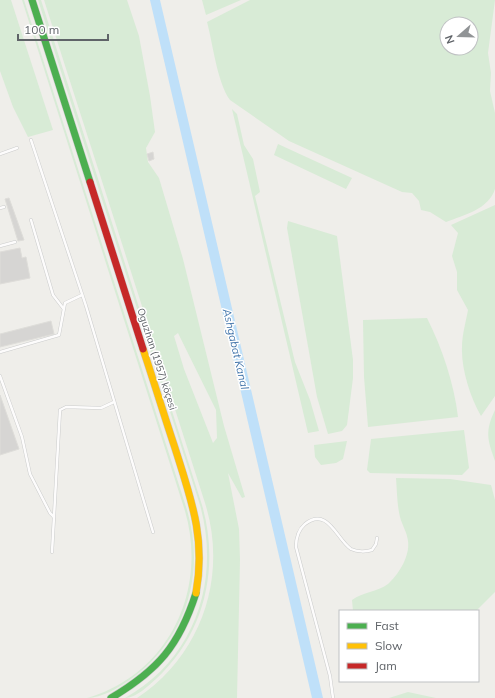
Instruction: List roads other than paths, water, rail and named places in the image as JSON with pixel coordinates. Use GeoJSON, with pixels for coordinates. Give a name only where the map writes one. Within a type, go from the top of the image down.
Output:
{"type":"FeatureCollection","features":[{"type":"Feature","properties":{"kind":"main road","name":"Oguzhan (1957) köçesi"},"geometry":{"type":"LineString","coordinates":[[32,0],[194,508],[201,543],[201,568],[196,596],[182,632],[168,653],[149,673],[130,687],[111,698]]}},
{"type":"Feature","properties":{"kind":"lane"},"geometry":{"type":"LineString","coordinates":[[31,140],[82,295],[153,532]]}},
{"type":"Feature","properties":{"kind":"lane"},"geometry":{"type":"LineString","coordinates":[[0,154],[18,148]]}},
{"type":"Feature","properties":{"kind":"lane"},"geometry":{"type":"LineString","coordinates":[[31,220],[53,295],[63,308]]}},
{"type":"Feature","properties":{"kind":"lane"},"geometry":{"type":"LineString","coordinates":[[0,246],[15,242]]}},
{"type":"Feature","properties":{"kind":"lane"},"geometry":{"type":"LineString","coordinates":[[0,352],[59,335],[63,308],[68,300],[82,295]]}},
{"type":"Feature","properties":{"kind":"lane"},"geometry":{"type":"LineString","coordinates":[[0,378],[22,437],[30,474],[50,513],[54,517]]}},
{"type":"Feature","properties":{"kind":"lane"},"geometry":{"type":"LineString","coordinates":[[52,552],[60,410],[66,408],[101,408],[114,402]]}},
{"type":"Feature","properties":{"kind":"lane"},"geometry":{"type":"LineString","coordinates":[[333,698],[330,676],[296,547],[297,535],[305,524],[323,520],[332,526],[346,545],[357,551],[372,550],[376,544],[377,538]]}},
{"type":"Feature","properties":{"kind":"water","name":"Ashgabat Kanal"},"geometry":{"type":"Polygon","coordinates":[[[150,0],[160,0],[323,698],[312,698],[150,0]]]}}]}
